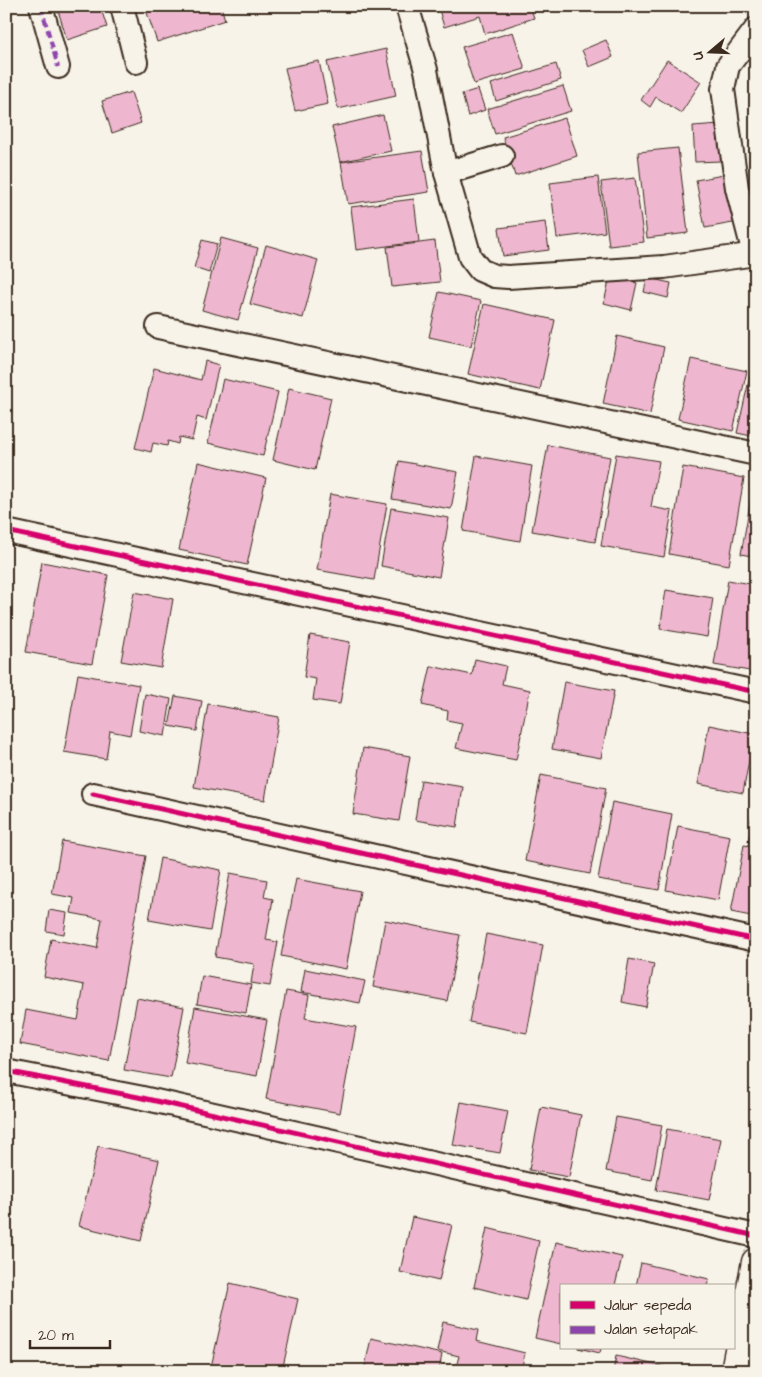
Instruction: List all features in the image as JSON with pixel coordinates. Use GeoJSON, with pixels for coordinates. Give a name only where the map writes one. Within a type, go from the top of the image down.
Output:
{"type":"FeatureCollection","features":[{"type":"Feature","properties":{"kind":"street"},"geometry":{"type":"LineString","coordinates":[[41,6],[58,67]]}},
{"type":"Feature","properties":{"kind":"street"},"geometry":{"type":"LineString","coordinates":[[122,6],[136,62]]}},
{"type":"Feature","properties":{"kind":"street"},"geometry":{"type":"LineString","coordinates":[[407,6],[426,70],[446,173],[470,258],[480,270],[494,276],[508,277],[664,266],[755,255],[737,188],[723,89],[728,66],[756,29]]}},
{"type":"Feature","properties":{"kind":"street"},"geometry":{"type":"LineString","coordinates":[[446,173],[502,156]]}},
{"type":"Feature","properties":{"kind":"street"},"geometry":{"type":"LineString","coordinates":[[158,327],[756,454]]}},
{"type":"Feature","properties":{"kind":"street"},"geometry":{"type":"LineString","coordinates":[[6,531],[756,692]]}},
{"type":"Feature","properties":{"kind":"street"},"geometry":{"type":"LineString","coordinates":[[93,794],[756,940]]}},
{"type":"Feature","properties":{"kind":"street"},"geometry":{"type":"LineString","coordinates":[[6,1071],[138,1097],[756,1236]]}},
{"type":"Feature","properties":{"kind":"street"},"geometry":{"type":"LineString","coordinates":[[735,1371],[756,1262]]}},
{"type":"Feature","properties":{"kind":"building"},"geometry":{"type":"Polygon","coordinates":[[[100,6],[107,27],[67,40],[57,7],[100,6]]]}},
{"type":"Feature","properties":{"kind":"building"},"geometry":{"type":"Polygon","coordinates":[[[221,6],[225,20],[157,42],[145,7],[221,6]]]}},
{"type":"Feature","properties":{"kind":"building"},"geometry":{"type":"Polygon","coordinates":[[[438,6],[530,6],[534,18],[485,34],[480,16],[444,27],[438,6]]]}},
{"type":"Feature","properties":{"kind":"building"},"geometry":{"type":"Polygon","coordinates":[[[513,32],[525,69],[474,84],[462,47],[513,32]]]}},
{"type":"Feature","properties":{"kind":"building"},"geometry":{"type":"Polygon","coordinates":[[[606,40],[613,57],[589,67],[582,50],[606,40]]]}},
{"type":"Feature","properties":{"kind":"building"},"geometry":{"type":"Polygon","coordinates":[[[386,49],[396,96],[338,109],[327,62],[386,49]]]}},
{"type":"Feature","properties":{"kind":"building"},"geometry":{"type":"Polygon","coordinates":[[[667,60],[701,82],[681,113],[656,97],[650,107],[641,100],[667,60]]]}},
{"type":"Feature","properties":{"kind":"building"},"geometry":{"type":"Polygon","coordinates":[[[319,61],[328,104],[295,111],[285,68],[319,61]]]}},
{"type":"Feature","properties":{"kind":"building"},"geometry":{"type":"Polygon","coordinates":[[[556,64],[561,80],[496,101],[491,84],[556,64]]]}},
{"type":"Feature","properties":{"kind":"building"},"geometry":{"type":"Polygon","coordinates":[[[563,86],[571,111],[495,134],[487,109],[563,86]]]}},
{"type":"Feature","properties":{"kind":"building"},"geometry":{"type":"Polygon","coordinates":[[[478,89],[485,110],[468,116],[462,94],[478,89]]]}},
{"type":"Feature","properties":{"kind":"building"},"geometry":{"type":"Polygon","coordinates":[[[131,92],[141,123],[112,133],[102,101],[131,92]]]}},
{"type":"Feature","properties":{"kind":"building"},"geometry":{"type":"Polygon","coordinates":[[[383,115],[391,151],[340,162],[332,127],[383,115]]]}},
{"type":"Feature","properties":{"kind":"building"},"geometry":{"type":"Polygon","coordinates":[[[565,118],[577,156],[515,176],[503,137],[565,118]]]}},
{"type":"Feature","properties":{"kind":"building"},"geometry":{"type":"Polygon","coordinates":[[[720,124],[721,161],[695,162],[693,126],[720,124]]]}},
{"type":"Feature","properties":{"kind":"building"},"geometry":{"type":"Polygon","coordinates":[[[678,148],[688,233],[647,238],[638,152],[678,148]]]}},
{"type":"Feature","properties":{"kind":"building"},"geometry":{"type":"Polygon","coordinates":[[[422,151],[429,192],[348,204],[341,162],[422,151]]]}},
{"type":"Feature","properties":{"kind":"building"},"geometry":{"type":"Polygon","coordinates":[[[729,174],[738,222],[705,228],[696,180],[729,174]]]}},
{"type":"Feature","properties":{"kind":"building"},"geometry":{"type":"Polygon","coordinates":[[[598,177],[605,232],[557,238],[550,183],[598,177]]]}},
{"type":"Feature","properties":{"kind":"building"},"geometry":{"type":"Polygon","coordinates":[[[635,178],[644,242],[609,246],[601,182],[635,178]]]}},
{"type":"Feature","properties":{"kind":"building"},"geometry":{"type":"Polygon","coordinates":[[[414,199],[419,242],[356,250],[351,207],[414,199]]]}},
{"type":"Feature","properties":{"kind":"building"},"geometry":{"type":"Polygon","coordinates":[[[545,222],[549,250],[503,256],[499,228],[545,222]]]}},
{"type":"Feature","properties":{"kind":"building"},"geometry":{"type":"Polygon","coordinates":[[[221,238],[258,248],[238,320],[202,310],[221,238]]]}},
{"type":"Feature","properties":{"kind":"building"},"geometry":{"type":"Polygon","coordinates":[[[202,240],[217,244],[209,273],[194,268],[202,240]]]}},
{"type":"Feature","properties":{"kind":"building"},"geometry":{"type":"Polygon","coordinates":[[[435,241],[440,282],[392,287],[387,247],[435,241]]]}},
{"type":"Feature","properties":{"kind":"building"},"geometry":{"type":"Polygon","coordinates":[[[266,245],[318,260],[303,318],[250,304],[266,245]]]}},
{"type":"Feature","properties":{"kind":"building"},"geometry":{"type":"Polygon","coordinates":[[[610,276],[637,283],[631,310],[604,303],[610,276]]]}},
{"type":"Feature","properties":{"kind":"building"},"geometry":{"type":"Polygon","coordinates":[[[647,278],[671,283],[668,298],[644,292],[647,278]]]}},
{"type":"Feature","properties":{"kind":"building"},"geometry":{"type":"Polygon","coordinates":[[[439,292],[481,301],[471,346],[429,337],[439,292]]]}},
{"type":"Feature","properties":{"kind":"building"},"geometry":{"type":"Polygon","coordinates":[[[484,304],[555,320],[540,390],[468,374],[484,304]]]}},
{"type":"Feature","properties":{"kind":"building"},"geometry":{"type":"Polygon","coordinates":[[[617,336],[664,347],[650,414],[603,404],[617,336]]]}},
{"type":"Feature","properties":{"kind":"building"},"geometry":{"type":"Polygon","coordinates":[[[691,359],[747,371],[733,431],[678,419],[691,359]]]}},
{"type":"Feature","properties":{"kind":"building"},"geometry":{"type":"Polygon","coordinates":[[[205,361],[219,365],[206,420],[197,417],[192,440],[179,437],[178,444],[168,441],[167,446],[153,443],[151,452],[135,448],[154,368],[201,380],[205,361]]]}},
{"type":"Feature","properties":{"kind":"building"},"geometry":{"type":"Polygon","coordinates":[[[752,367],[756,368],[756,437],[737,433],[752,367]]]}},
{"type":"Feature","properties":{"kind":"building"},"geometry":{"type":"Polygon","coordinates":[[[223,379],[278,392],[263,456],[208,443],[223,379]]]}},
{"type":"Feature","properties":{"kind":"building"},"geometry":{"type":"Polygon","coordinates":[[[289,388],[331,398],[315,470],[273,460],[289,388]]]}},
{"type":"Feature","properties":{"kind":"building"},"geometry":{"type":"Polygon","coordinates":[[[548,445],[610,457],[595,542],[532,531],[548,445]]]}},
{"type":"Feature","properties":{"kind":"building"},"geometry":{"type":"Polygon","coordinates":[[[616,454],[659,461],[651,507],[672,511],[664,557],[601,546],[616,454]]]}},
{"type":"Feature","properties":{"kind":"building"},"geometry":{"type":"Polygon","coordinates":[[[476,456],[532,466],[520,541],[463,531],[476,456]]]}},
{"type":"Feature","properties":{"kind":"building"},"geometry":{"type":"Polygon","coordinates":[[[399,461],[458,472],[451,509],[392,499],[399,461]]]}},
{"type":"Feature","properties":{"kind":"building"},"geometry":{"type":"Polygon","coordinates":[[[198,462],[266,478],[247,565],[179,550],[198,462]]]}},
{"type":"Feature","properties":{"kind":"building"},"geometry":{"type":"Polygon","coordinates":[[[683,467],[744,478],[729,565],[669,554],[683,467]]]}},
{"type":"Feature","properties":{"kind":"building"},"geometry":{"type":"Polygon","coordinates":[[[754,482],[756,483],[756,557],[741,554],[754,482]]]}},
{"type":"Feature","properties":{"kind":"building"},"geometry":{"type":"Polygon","coordinates":[[[330,494],[387,504],[374,580],[317,570],[330,494]]]}},
{"type":"Feature","properties":{"kind":"building"},"geometry":{"type":"Polygon","coordinates":[[[391,508],[449,518],[439,577],[381,566],[391,508]]]}},
{"type":"Feature","properties":{"kind":"building"},"geometry":{"type":"Polygon","coordinates":[[[42,562],[108,575],[92,664],[26,652],[42,562]]]}},
{"type":"Feature","properties":{"kind":"building"},"geometry":{"type":"Polygon","coordinates":[[[728,580],[756,585],[756,672],[714,665],[728,580]]]}},
{"type":"Feature","properties":{"kind":"building"},"geometry":{"type":"Polygon","coordinates":[[[666,590],[713,598],[707,637],[660,629],[666,590]]]}},
{"type":"Feature","properties":{"kind":"building"},"geometry":{"type":"Polygon","coordinates":[[[134,592],[173,599],[161,668],[121,661],[134,592]]]}},
{"type":"Feature","properties":{"kind":"building"},"geometry":{"type":"Polygon","coordinates":[[[310,635],[350,642],[340,704],[313,700],[316,679],[304,677],[310,635]]]}},
{"type":"Feature","properties":{"kind":"building"},"geometry":{"type":"Polygon","coordinates":[[[475,659],[506,666],[502,684],[530,690],[516,760],[456,748],[462,723],[447,720],[448,711],[422,705],[431,666],[472,675],[475,659]]]}},
{"type":"Feature","properties":{"kind":"building"},"geometry":{"type":"Polygon","coordinates":[[[78,674],[139,685],[130,735],[110,731],[106,759],[64,752],[78,674]]]}},
{"type":"Feature","properties":{"kind":"building"},"geometry":{"type":"Polygon","coordinates":[[[564,682],[614,691],[601,758],[552,749],[564,682]]]}},
{"type":"Feature","properties":{"kind":"building"},"geometry":{"type":"Polygon","coordinates":[[[145,694],[171,699],[165,736],[139,731],[145,694]]]}},
{"type":"Feature","properties":{"kind":"building"},"geometry":{"type":"Polygon","coordinates":[[[175,696],[202,701],[197,731],[169,726],[175,696]]]}},
{"type":"Feature","properties":{"kind":"building"},"geometry":{"type":"Polygon","coordinates":[[[208,704],[279,717],[265,800],[194,787],[208,704]]]}},
{"type":"Feature","properties":{"kind":"building"},"geometry":{"type":"Polygon","coordinates":[[[709,725],[754,734],[743,793],[698,784],[709,725]]]}},
{"type":"Feature","properties":{"kind":"building"},"geometry":{"type":"Polygon","coordinates":[[[363,748],[410,756],[399,821],[353,814],[363,748]]]}},
{"type":"Feature","properties":{"kind":"building"},"geometry":{"type":"Polygon","coordinates":[[[541,775],[606,788],[590,874],[525,861],[541,775]]]}},
{"type":"Feature","properties":{"kind":"building"},"geometry":{"type":"Polygon","coordinates":[[[421,780],[463,787],[457,827],[415,820],[421,780]]]}},
{"type":"Feature","properties":{"kind":"building"},"geometry":{"type":"Polygon","coordinates":[[[756,796],[756,823],[751,822],[756,796]]]}},
{"type":"Feature","properties":{"kind":"building"},"geometry":{"type":"Polygon","coordinates":[[[612,802],[672,814],[659,890],[598,879],[612,802]]]}},
{"type":"Feature","properties":{"kind":"building"},"geometry":{"type":"Polygon","coordinates":[[[752,824],[756,825],[756,844],[748,842],[752,824]]]}},
{"type":"Feature","properties":{"kind":"building"},"geometry":{"type":"Polygon","coordinates":[[[678,826],[730,836],[718,900],[666,890],[678,826]]]}},
{"type":"Feature","properties":{"kind":"building"},"geometry":{"type":"Polygon","coordinates":[[[62,841],[146,856],[109,1061],[20,1044],[26,1010],[78,1020],[84,985],[44,977],[51,939],[97,948],[102,919],[71,913],[74,898],[52,894],[62,841]]]}},
{"type":"Feature","properties":{"kind":"building"},"geometry":{"type":"Polygon","coordinates":[[[744,845],[756,847],[756,917],[731,912],[744,845]]]}},
{"type":"Feature","properties":{"kind":"building"},"geometry":{"type":"Polygon","coordinates":[[[160,858],[221,870],[210,931],[149,920],[160,858]]]}},
{"type":"Feature","properties":{"kind":"building"},"geometry":{"type":"Polygon","coordinates":[[[230,873],[267,880],[264,897],[273,899],[266,940],[278,942],[270,986],[251,983],[254,964],[215,957],[230,873]]]}},
{"type":"Feature","properties":{"kind":"building"},"geometry":{"type":"Polygon","coordinates":[[[296,879],[360,891],[346,969],[281,956],[296,879]]]}},
{"type":"Feature","properties":{"kind":"building"},"geometry":{"type":"Polygon","coordinates":[[[49,910],[67,913],[64,934],[46,931],[49,910]]]}},
{"type":"Feature","properties":{"kind":"building"},"geometry":{"type":"Polygon","coordinates":[[[385,920],[460,935],[447,1001],[373,987],[385,920]]]}},
{"type":"Feature","properties":{"kind":"building"},"geometry":{"type":"Polygon","coordinates":[[[486,934],[543,945],[527,1033],[469,1022],[486,934]]]}},
{"type":"Feature","properties":{"kind":"building"},"geometry":{"type":"Polygon","coordinates":[[[629,959],[654,964],[646,1007],[622,1002],[629,959]]]}},
{"type":"Feature","properties":{"kind":"building"},"geometry":{"type":"Polygon","coordinates":[[[305,969],[365,981],[360,1003],[301,992],[305,969]]]}},
{"type":"Feature","properties":{"kind":"building"},"geometry":{"type":"Polygon","coordinates":[[[202,976],[251,985],[246,1013],[197,1004],[202,976]]]}},
{"type":"Feature","properties":{"kind":"building"},"geometry":{"type":"Polygon","coordinates":[[[286,991],[309,995],[305,1018],[356,1027],[340,1113],[266,1099],[286,991]]]}},
{"type":"Feature","properties":{"kind":"building"},"geometry":{"type":"Polygon","coordinates":[[[137,998],[184,1007],[171,1078],[124,1070],[137,998]]]}},
{"type":"Feature","properties":{"kind":"building"},"geometry":{"type":"Polygon","coordinates":[[[195,1007],[267,1020],[257,1076],[185,1063],[195,1007]]]}},
{"type":"Feature","properties":{"kind":"building"},"geometry":{"type":"Polygon","coordinates":[[[461,1102],[508,1111],[500,1153],[453,1145],[461,1102]]]}},
{"type":"Feature","properties":{"kind":"building"},"geometry":{"type":"Polygon","coordinates":[[[541,1107],[581,1115],[569,1177],[529,1170],[541,1107]]]}},
{"type":"Feature","properties":{"kind":"building"},"geometry":{"type":"Polygon","coordinates":[[[616,1117],[662,1125],[652,1180],[606,1171],[616,1117]]]}},
{"type":"Feature","properties":{"kind":"building"},"geometry":{"type":"Polygon","coordinates":[[[667,1129],[721,1139],[709,1200],[656,1190],[667,1129]]]}},
{"type":"Feature","properties":{"kind":"building"},"geometry":{"type":"Polygon","coordinates":[[[98,1146],[159,1160],[141,1241],[79,1226],[98,1146]]]}},
{"type":"Feature","properties":{"kind":"building"},"geometry":{"type":"Polygon","coordinates":[[[412,1217],[452,1225],[439,1281],[400,1272],[412,1217]]]}},
{"type":"Feature","properties":{"kind":"building"},"geometry":{"type":"Polygon","coordinates":[[[487,1228],[539,1241],[526,1300],[474,1287],[487,1228]]]}},
{"type":"Feature","properties":{"kind":"building"},"geometry":{"type":"Polygon","coordinates":[[[556,1242],[622,1257],[615,1284],[560,1284],[560,1344],[535,1338],[556,1242]]]}},
{"type":"Feature","properties":{"kind":"building"},"geometry":{"type":"Polygon","coordinates":[[[641,1263],[709,1279],[708,1284],[636,1284],[641,1263]]]}},
{"type":"Feature","properties":{"kind":"building"},"geometry":{"type":"Polygon","coordinates":[[[230,1283],[298,1299],[282,1371],[229,1371],[211,1367],[230,1283]]]}},
{"type":"Feature","properties":{"kind":"building"},"geometry":{"type":"Polygon","coordinates":[[[443,1322],[478,1330],[476,1341],[525,1353],[521,1371],[455,1371],[459,1356],[437,1351],[443,1322]]]}},
{"type":"Feature","properties":{"kind":"building"},"geometry":{"type":"Polygon","coordinates":[[[371,1338],[442,1354],[439,1371],[364,1371],[371,1338]]]}},
{"type":"Feature","properties":{"kind":"building"},"geometry":{"type":"Polygon","coordinates":[[[587,1350],[601,1350],[600,1353],[587,1350]]]}},
{"type":"Feature","properties":{"kind":"building"},"geometry":{"type":"Polygon","coordinates":[[[616,1356],[678,1370],[678,1371],[613,1371],[616,1356]]]}},
{"type":"Feature","properties":{"kind":"marked path"},"geometry":{"type":"LineString","coordinates":[[41,6],[58,67]]}},
{"type":"Feature","properties":{"kind":"cycle path"},"geometry":{"type":"LineString","coordinates":[[6,531],[756,692]]}},
{"type":"Feature","properties":{"kind":"cycle path"},"geometry":{"type":"LineString","coordinates":[[93,794],[756,940]]}},
{"type":"Feature","properties":{"kind":"cycle path"},"geometry":{"type":"LineString","coordinates":[[6,1071],[138,1097],[756,1236]]}}]}
